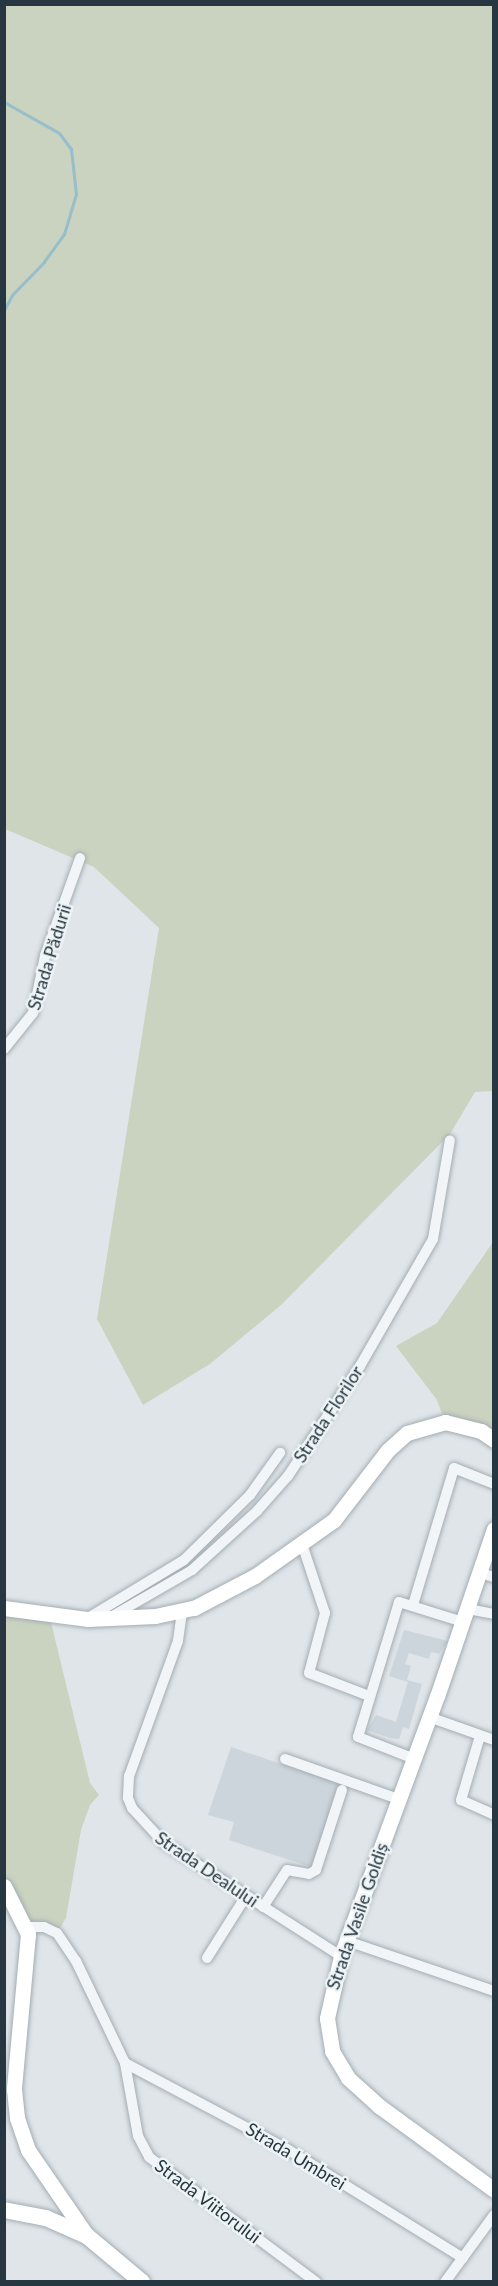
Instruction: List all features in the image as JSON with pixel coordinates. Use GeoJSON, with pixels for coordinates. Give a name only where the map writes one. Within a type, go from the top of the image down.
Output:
{"type":"FeatureCollection","features":[{"type":"Feature","properties":{"kind":"main road"},"geometry":{"type":"LineString","coordinates":[[4,2210],[46,2218],[87,2236],[142,2282]]}},
{"type":"Feature","properties":{"kind":"street","name":"Strada Pădurii"},"geometry":{"type":"LineString","coordinates":[[4,1049],[33,1013],[45,956],[80,858]]}},
{"type":"Feature","properties":{"kind":"street","name":"Strada Florilor"},"geometry":{"type":"LineString","coordinates":[[109,1618],[192,1570],[257,1511],[288,1476],[360,1366],[433,1239],[450,1140]]}},
{"type":"Feature","properties":{"kind":"street"},"geometry":{"type":"LineString","coordinates":[[4,1608],[88,1619],[182,1612],[235,1588],[302,1544],[346,1508],[388,1450],[407,1433],[445,1422],[481,1431],[494,1440]]}},
{"type":"Feature","properties":{"kind":"street","name":"Strada Florilor"},"geometry":{"type":"LineString","coordinates":[[88,1619],[184,1560],[250,1495],[280,1453]]}},
{"type":"Feature","properties":{"kind":"street"},"geometry":{"type":"LineString","coordinates":[[413,1605],[454,1468],[494,1484]]}},
{"type":"Feature","properties":{"kind":"street","name":"Strada Vasile Goldiș"},"geometry":{"type":"LineString","coordinates":[[494,1529],[487,1575],[466,1615],[412,1758],[344,1949],[327,2018],[328,2040],[340,2067],[379,2106],[494,2190]]}},
{"type":"Feature","properties":{"kind":"street"},"geometry":{"type":"LineString","coordinates":[[302,1544],[325,1613],[309,1673],[369,1696]]}},
{"type":"Feature","properties":{"kind":"street"},"geometry":{"type":"LineString","coordinates":[[412,1758],[358,1737],[399,1602],[466,1615],[494,1614]]}},
{"type":"Feature","properties":{"kind":"street","name":"Strada Dealului"},"geometry":{"type":"LineString","coordinates":[[182,1612],[178,1641],[129,1776],[128,1798],[151,1831],[263,1907],[344,1949],[494,1990]]}},
{"type":"Feature","properties":{"kind":"street"},"geometry":{"type":"LineString","coordinates":[[429,1717],[494,1740]]}},
{"type":"Feature","properties":{"kind":"street"},"geometry":{"type":"LineString","coordinates":[[480,1736],[461,1800],[494,1815]]}},
{"type":"Feature","properties":{"kind":"street"},"geometry":{"type":"LineString","coordinates":[[285,1760],[398,1799]]}},
{"type":"Feature","properties":{"kind":"street"},"geometry":{"type":"LineString","coordinates":[[263,1907],[287,1870],[309,1874],[316,1870],[342,1790]]}},
{"type":"Feature","properties":{"kind":"street"},"geometry":{"type":"LineString","coordinates":[[4,1886],[26,1927],[28,1952],[14,2089],[16,2110],[28,2151],[87,2236]]}},
{"type":"Feature","properties":{"kind":"street"},"geometry":{"type":"LineString","coordinates":[[207,1958],[246,1896]]}},
{"type":"Feature","properties":{"kind":"street","name":"Strada Viitorului"},"geometry":{"type":"LineString","coordinates":[[26,1927],[44,1927],[57,1933],[94,1996],[125,2063],[138,2136],[149,2157],[316,2282]]}},
{"type":"Feature","properties":{"kind":"street","name":"Strada Umbrei"},"geometry":{"type":"LineString","coordinates":[[125,2063],[287,2149],[463,2258]]}},
{"type":"Feature","properties":{"kind":"street"},"geometry":{"type":"LineString","coordinates":[[445,2282],[494,2215]]}},
{"type":"Feature","properties":{"kind":"shaded area"},"geometry":{"type":"Polygon","coordinates":[[[404,1630],[448,1641],[439,1654],[431,1652],[429,1659],[409,1653],[405,1664],[411,1666],[407,1680],[422,1684],[409,1729],[403,1727],[399,1739],[367,1730],[376,1715],[396,1722],[408,1682],[389,1676],[404,1630]]]}},
{"type":"Feature","properties":{"kind":"shaded area"},"geometry":{"type":"Polygon","coordinates":[[[231,1747],[341,1784],[314,1868],[229,1840],[234,1822],[208,1815],[231,1747]]]}},
{"type":"Feature","properties":{"kind":"green space"},"geometry":{"type":"Polygon","coordinates":[[[4,5],[493,5],[493,1091],[475,1092],[450,1134],[281,1305],[210,1364],[143,1405],[97,1319],[159,928],[94,867],[5,829],[4,5]]]}},
{"type":"Feature","properties":{"kind":"green space"},"geometry":{"type":"Polygon","coordinates":[[[493,1242],[493,1440],[445,1422],[437,1400],[396,1346],[437,1323],[493,1242]]]}},
{"type":"Feature","properties":{"kind":"green space"},"geometry":{"type":"Polygon","coordinates":[[[4,1608],[49,1614],[90,1783],[99,1795],[90,1805],[81,1830],[66,1918],[57,1933],[26,1927],[5,1886],[4,1608]]]}},
{"type":"Feature","properties":{"kind":"waterway"},"geometry":{"type":"LineString","coordinates":[[4,102],[59,133],[71,149],[76,194],[64,234],[44,262],[12,295],[4,310]]}}]}
